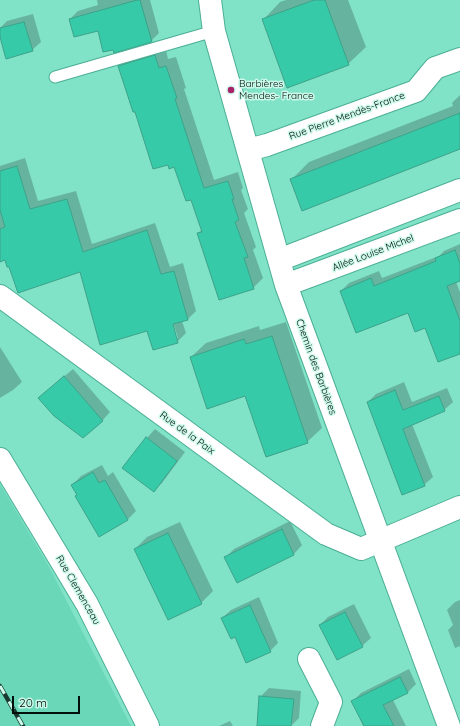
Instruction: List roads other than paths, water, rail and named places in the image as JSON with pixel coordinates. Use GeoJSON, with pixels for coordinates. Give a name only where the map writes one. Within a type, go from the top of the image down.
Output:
{"type":"FeatureCollection","features":[{"type":"Feature","properties":{"kind":"street","name":"Chemin des Barbières"},"geometry":{"type":"LineString","coordinates":[[210,0],[214,31],[286,285],[449,726]]}},
{"type":"Feature","properties":{"kind":"street","name":"Rue Pierre Mendès-France"},"geometry":{"type":"LineString","coordinates":[[248,150],[416,91],[434,68],[460,59]]}},
{"type":"Feature","properties":{"kind":"street"},"geometry":{"type":"LineString","coordinates":[[279,260],[460,190]]}},
{"type":"Feature","properties":{"kind":"street","name":"Allée Louise Michel"},"geometry":{"type":"LineString","coordinates":[[286,285],[460,220]]}},
{"type":"Feature","properties":{"kind":"street","name":"Rue de la Paix"},"geometry":{"type":"LineString","coordinates":[[0,296],[326,534],[361,549],[460,507]]}},
{"type":"Feature","properties":{"kind":"street","name":"Rue Clemenceau"},"geometry":{"type":"LineString","coordinates":[[0,459],[87,604],[148,726]]}},
{"type":"Feature","properties":{"kind":"street"},"geometry":{"type":"LineString","coordinates":[[309,658],[331,702],[322,726]]}},
{"type":"Feature","properties":{"kind":"lane"},"geometry":{"type":"LineString","coordinates":[[55,77],[214,31]]}},
{"type":"Feature","properties":{"kind":"railway"},"geometry":{"type":"LineString","coordinates":[[0,686],[23,726]]}},
{"type":"Feature","properties":{"kind":"place","name":"Barbières Mendes- France"},"geometry":{"type":"Point","coordinates":[231,90]}}]}
